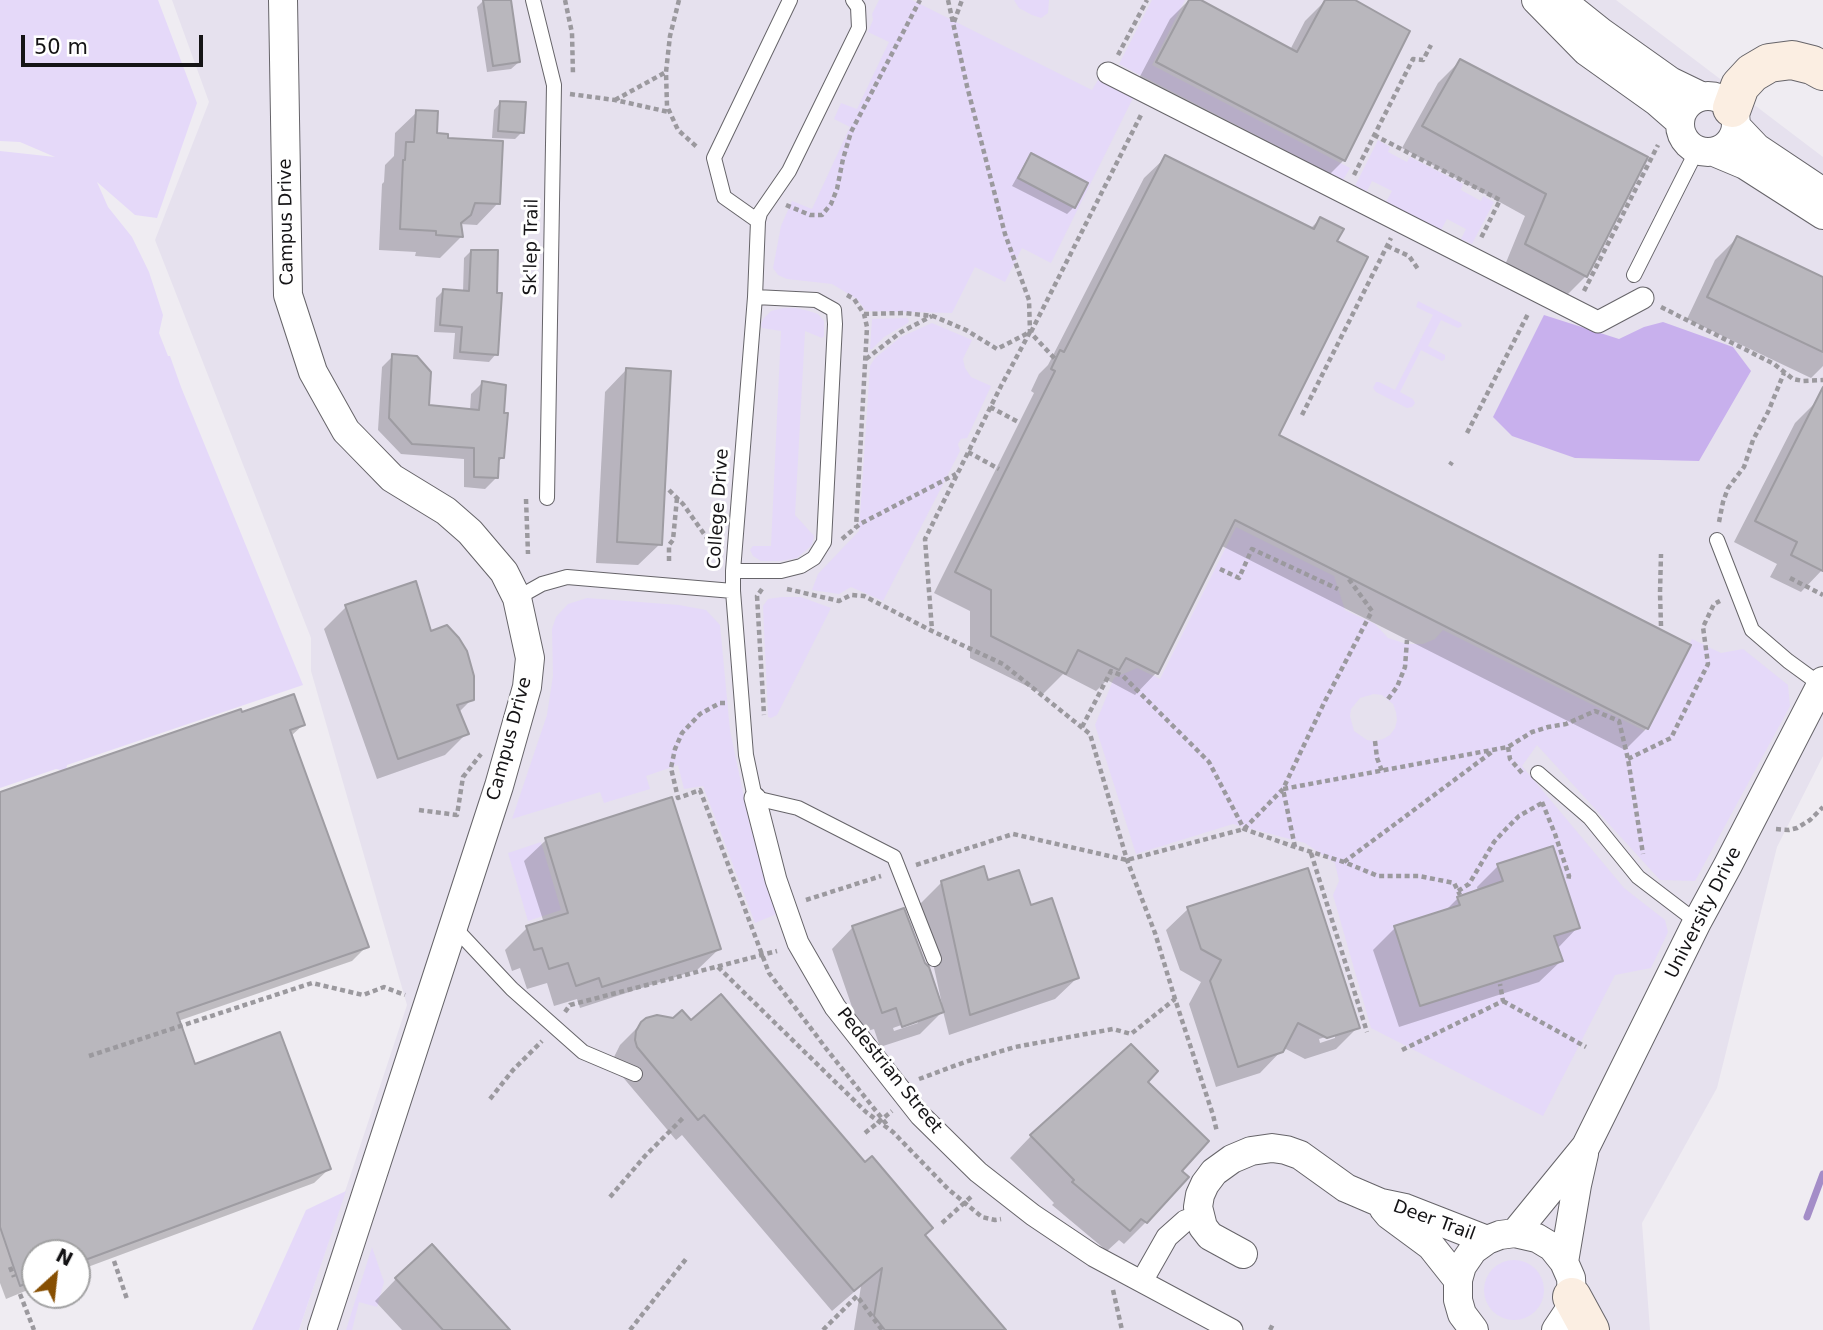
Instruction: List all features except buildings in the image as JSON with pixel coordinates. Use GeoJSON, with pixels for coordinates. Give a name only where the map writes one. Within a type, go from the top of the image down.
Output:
{"type":"FeatureCollection","features":[{"type":"Feature","properties":{"kind":"main road"},"geometry":{"type":"LineString","coordinates":[[1723,110],[1752,74],[1769,63],[1792,60],[1823,71]]}},
{"type":"Feature","properties":{"kind":"main road"},"geometry":{"type":"LineString","coordinates":[[1564,1296],[1590,1330]]}},
{"type":"Feature","properties":{"kind":"street"},"geometry":{"type":"LineString","coordinates":[[1535,0],[1586,51],[1656,101],[1680,122]]}},
{"type":"Feature","properties":{"kind":"street"},"geometry":{"type":"LineString","coordinates":[[1561,0],[1670,81],[1723,110],[1757,148],[1823,192]]}},
{"type":"Feature","properties":{"kind":"street","name":"Campus Drive"},"geometry":{"type":"LineString","coordinates":[[281,3],[288,295],[313,372],[346,431],[391,478],[446,511],[470,531],[504,572],[517,598],[530,658],[527,687],[499,786],[322,1330]]}},
{"type":"Feature","properties":{"kind":"street"},"geometry":{"type":"LineString","coordinates":[[1108,73],[1598,322],[1643,298]]}},
{"type":"Feature","properties":{"kind":"street"},"geometry":{"type":"LineString","coordinates":[[1723,110],[1686,106],[1680,122],[1684,140],[1689,145],[1745,165],[1823,215]]}},
{"type":"Feature","properties":{"kind":"street"},"geometry":{"type":"LineString","coordinates":[[1705,151],[1723,149],[1731,142],[1723,110]]}},
{"type":"Feature","properties":{"kind":"street","name":"University Drive"},"geometry":{"type":"LineString","coordinates":[[1515,1233],[1586,1146],[1697,922],[1822,683]]}},
{"type":"Feature","properties":{"kind":"street","name":"Pedestrian Street"},"geometry":{"type":"LineString","coordinates":[[755,798],[776,880],[798,943],[835,1007],[920,1115],[978,1172],[1033,1215],[1094,1256],[1232,1330]]}},
{"type":"Feature","properties":{"kind":"street","name":"University Drive"},"geometry":{"type":"LineString","coordinates":[[1564,1296],[1577,1185],[1586,1146]]}},
{"type":"Feature","properties":{"kind":"street","name":"Deer Trail"},"geometry":{"type":"LineString","coordinates":[[1199,1216],[1198,1207],[1205,1184],[1223,1165],[1241,1154],[1272,1148],[1300,1155],[1346,1188],[1381,1203],[1405,1208],[1487,1240]]}},
{"type":"Feature","properties":{"kind":"street","name":"Deer Trail"},"geometry":{"type":"LineString","coordinates":[[1381,1203],[1389,1215],[1431,1246],[1458,1280]]}},
{"type":"Feature","properties":{"kind":"street"},"geometry":{"type":"LineString","coordinates":[[1142,1281],[1167,1237],[1185,1221],[1199,1216],[1210,1237],[1243,1254]]}},
{"type":"Feature","properties":{"kind":"street"},"geometry":{"type":"LineString","coordinates":[[1464,1325],[1458,1300],[1458,1280],[1462,1266],[1474,1250],[1487,1240],[1500,1235],[1515,1233],[1537,1237],[1552,1247],[1564,1296]]}},
{"type":"Feature","properties":{"kind":"lane","name":"Sk'lep Trail"},"geometry":{"type":"LineString","coordinates":[[533,0],[554,85],[547,498]]}},
{"type":"Feature","properties":{"kind":"lane"},"geometry":{"type":"LineString","coordinates":[[790,0],[714,158],[724,197],[758,221],[760,213],[789,171],[859,28],[858,7],[853,0]]}},
{"type":"Feature","properties":{"kind":"lane"},"geometry":{"type":"LineString","coordinates":[[1634,275],[1705,151]]}},
{"type":"Feature","properties":{"kind":"lane","name":"College Drive"},"geometry":{"type":"LineString","coordinates":[[755,798],[746,755],[733,571],[755,297],[758,221]]}},
{"type":"Feature","properties":{"kind":"lane"},"geometry":{"type":"LineString","coordinates":[[733,571],[781,571],[801,566],[814,558],[824,542],[834,310],[816,300],[755,297]]}},
{"type":"Feature","properties":{"kind":"lane"},"geometry":{"type":"LineString","coordinates":[[1717,540],[1752,630],[1788,661],[1822,683]]}},
{"type":"Feature","properties":{"kind":"lane"},"geometry":{"type":"LineString","coordinates":[[517,598],[542,584],[567,576],[733,591]]}},
{"type":"Feature","properties":{"kind":"lane"},"geometry":{"type":"LineString","coordinates":[[1533,775],[1590,818],[1638,877],[1697,922]]}},
{"type":"Feature","properties":{"kind":"lane"},"geometry":{"type":"LineString","coordinates":[[755,798],[798,808],[894,857],[934,959]]}},
{"type":"Feature","properties":{"kind":"lane"},"geometry":{"type":"LineString","coordinates":[[453,926],[512,989],[583,1052],[635,1074]]}},
{"type":"Feature","properties":{"kind":"path"},"geometry":{"type":"LineString","coordinates":[[565,0],[572,33],[573,95]]}},
{"type":"Feature","properties":{"kind":"path"},"geometry":{"type":"LineString","coordinates":[[679,0],[670,36],[666,72],[667,106],[678,130],[697,148],[714,158]]}},
{"type":"Feature","properties":{"kind":"path"},"geometry":{"type":"LineString","coordinates":[[780,215],[786,205],[810,215],[822,215],[831,204],[851,132],[920,0]]}},
{"type":"Feature","properties":{"kind":"path"},"geometry":{"type":"LineString","coordinates":[[940,0],[949,2],[967,86],[1005,234],[1029,300],[1030,332],[1056,360]]}},
{"type":"Feature","properties":{"kind":"path"},"geometry":{"type":"LineString","coordinates":[[953,24],[962,0]]}},
{"type":"Feature","properties":{"kind":"path"},"geometry":{"type":"LineString","coordinates":[[1108,73],[1147,0]]}},
{"type":"Feature","properties":{"kind":"path"},"geometry":{"type":"LineString","coordinates":[[1344,194],[1413,59],[1423,60],[1432,45]]}},
{"type":"Feature","properties":{"kind":"path"},"geometry":{"type":"LineString","coordinates":[[615,100],[666,72]]}},
{"type":"Feature","properties":{"kind":"path"},"geometry":{"type":"LineString","coordinates":[[554,92],[615,100],[669,112]]}},
{"type":"Feature","properties":{"kind":"path"},"geometry":{"type":"LineString","coordinates":[[933,631],[925,539],[1151,95]]}},
{"type":"Feature","properties":{"kind":"path"},"geometry":{"type":"LineString","coordinates":[[1374,135],[1500,200],[1471,258]]}},
{"type":"Feature","properties":{"kind":"path"},"geometry":{"type":"LineString","coordinates":[[1574,310],[1658,145]]}},
{"type":"Feature","properties":{"kind":"path"},"geometry":{"type":"LineString","coordinates":[[1302,415],[1399,222]]}},
{"type":"Feature","properties":{"kind":"path"},"geometry":{"type":"LineString","coordinates":[[1387,246],[1409,257],[1418,269]]}},
{"type":"Feature","properties":{"kind":"path"},"geometry":{"type":"LineString","coordinates":[[842,292],[854,299],[864,314],[867,327],[856,528]]}},
{"type":"Feature","properties":{"kind":"path"},"geometry":{"type":"LineString","coordinates":[[1467,433],[1539,292]]}},
{"type":"Feature","properties":{"kind":"path"},"geometry":{"type":"LineString","coordinates":[[1643,298],[1774,364],[1793,379],[1803,382],[1823,380]]}},
{"type":"Feature","properties":{"kind":"path"},"geometry":{"type":"LineString","coordinates":[[864,314],[904,313],[933,316],[966,330],[997,349],[1030,332]]}},
{"type":"Feature","properties":{"kind":"path"},"geometry":{"type":"LineString","coordinates":[[865,360],[901,332],[933,316]]}},
{"type":"Feature","properties":{"kind":"path"},"geometry":{"type":"LineString","coordinates":[[1717,540],[1720,515],[1728,488],[1744,467],[1784,373]]}},
{"type":"Feature","properties":{"kind":"path"},"geometry":{"type":"LineString","coordinates":[[990,407],[1020,423]]}},
{"type":"Feature","properties":{"kind":"path"},"geometry":{"type":"LineString","coordinates":[[968,452],[999,469]]}},
{"type":"Feature","properties":{"kind":"path"},"geometry":{"type":"LineString","coordinates":[[838,542],[860,524],[957,474]]}},
{"type":"Feature","properties":{"kind":"path"},"geometry":{"type":"LineString","coordinates":[[669,490],[683,504],[709,541],[715,551],[714,564]]}},
{"type":"Feature","properties":{"kind":"path"},"geometry":{"type":"LineString","coordinates":[[526,491],[528,554]]}},
{"type":"Feature","properties":{"kind":"path"},"geometry":{"type":"LineString","coordinates":[[669,561],[677,498]]}},
{"type":"Feature","properties":{"kind":"path"},"geometry":{"type":"LineString","coordinates":[[1220,569],[1239,578],[1252,549],[1338,589]]}},
{"type":"Feature","properties":{"kind":"path"},"geometry":{"type":"LineString","coordinates":[[1661,554],[1661,626]]}},
{"type":"Feature","properties":{"kind":"path"},"geometry":{"type":"LineString","coordinates":[[785,907],[1013,834],[1127,860],[1244,829],[1283,789],[1325,701],[1373,611],[1348,578]]}},
{"type":"Feature","properties":{"kind":"path"},"geometry":{"type":"LineString","coordinates":[[1790,578],[1823,595]]}},
{"type":"Feature","properties":{"kind":"path"},"geometry":{"type":"LineString","coordinates":[[777,584],[788,590],[839,601],[851,595],[864,596],[1003,664],[1090,734],[1127,860],[1155,933],[1217,1132]]}},
{"type":"Feature","properties":{"kind":"path"},"geometry":{"type":"LineString","coordinates":[[764,587],[757,596],[765,718]]}},
{"type":"Feature","properties":{"kind":"path"},"geometry":{"type":"LineString","coordinates":[[1628,759],[1671,738],[1708,664],[1703,627],[1714,604],[1720,601]]}},
{"type":"Feature","properties":{"kind":"path"},"geometry":{"type":"LineString","coordinates":[[1388,699],[1397,687],[1405,667],[1407,640]]}},
{"type":"Feature","properties":{"kind":"path"},"geometry":{"type":"LineString","coordinates":[[1082,727],[1111,671],[1123,677],[1209,762],[1244,829],[1378,876],[1419,876],[1454,883],[1459,893],[1469,884],[1489,849],[1505,830],[1519,816],[1543,803]]}},
{"type":"Feature","properties":{"kind":"path"},"geometry":{"type":"LineString","coordinates":[[742,702],[720,704],[701,713],[682,733],[671,768],[678,798],[699,790],[769,973],[893,1132]]}},
{"type":"Feature","properties":{"kind":"path"},"geometry":{"type":"LineString","coordinates":[[1375,741],[1382,771]]}},
{"type":"Feature","properties":{"kind":"path"},"geometry":{"type":"LineString","coordinates":[[1508,747],[1510,759],[1533,775]]}},
{"type":"Feature","properties":{"kind":"path"},"geometry":{"type":"LineString","coordinates":[[1344,862],[1496,749]]}},
{"type":"Feature","properties":{"kind":"path"},"geometry":{"type":"LineString","coordinates":[[419,810],[457,815],[463,777],[478,757]]}},
{"type":"Feature","properties":{"kind":"path"},"geometry":{"type":"LineString","coordinates":[[1283,789],[1295,847]]}},
{"type":"Feature","properties":{"kind":"path"},"geometry":{"type":"LineString","coordinates":[[1538,791],[1555,834],[1569,876],[1568,881]]}},
{"type":"Feature","properties":{"kind":"path"},"geometry":{"type":"LineString","coordinates":[[1773,829],[1797,828],[1823,807]]}},
{"type":"Feature","properties":{"kind":"path"},"geometry":{"type":"LineString","coordinates":[[1311,852],[1367,1032]]}},
{"type":"Feature","properties":{"kind":"path"},"geometry":{"type":"LineString","coordinates":[[490,1099],[513,1070],[543,1040],[570,1005],[777,951]]}},
{"type":"Feature","properties":{"kind":"path"},"geometry":{"type":"LineString","coordinates":[[89,1056],[312,983],[363,995],[384,987],[406,995]]}},
{"type":"Feature","properties":{"kind":"path"},"geometry":{"type":"LineString","coordinates":[[1500,984],[1503,1001]]}},
{"type":"Feature","properties":{"kind":"path"},"geometry":{"type":"LineString","coordinates":[[901,1091],[916,1081],[965,1062],[1015,1047],[1113,1029],[1131,1034],[1175,999]]}},
{"type":"Feature","properties":{"kind":"path"},"geometry":{"type":"LineString","coordinates":[[1503,1001],[1586,1046]]}},
{"type":"Feature","properties":{"kind":"path"},"geometry":{"type":"LineString","coordinates":[[1402,1050],[1503,1001]]}},
{"type":"Feature","properties":{"kind":"path"},"geometry":{"type":"LineString","coordinates":[[610,1197],[645,1156],[683,1118]]}},
{"type":"Feature","properties":{"kind":"path"},"geometry":{"type":"LineString","coordinates":[[865,1133],[879,1121]]}},
{"type":"Feature","properties":{"kind":"path"},"geometry":{"type":"LineString","coordinates":[[942,1223],[990,1181]]}},
{"type":"Feature","properties":{"kind":"path"},"geometry":{"type":"LineString","coordinates":[[630,1330],[686,1259]]}},
{"type":"Feature","properties":{"kind":"path"},"geometry":{"type":"LineString","coordinates":[[114,1261],[127,1299]]}},
{"type":"Feature","properties":{"kind":"path"},"geometry":{"type":"LineString","coordinates":[[10,1267],[14,1277]]}},
{"type":"Feature","properties":{"kind":"path"},"geometry":{"type":"LineString","coordinates":[[1113,1290],[1122,1330]]}},
{"type":"Feature","properties":{"kind":"path"},"geometry":{"type":"LineString","coordinates":[[20,1294],[34,1330]]}},
{"type":"Feature","properties":{"kind":"path"},"geometry":{"type":"LineString","coordinates":[[823,1330],[857,1296],[882,1330]]}},
{"type":"Feature","properties":{"kind":"path"},"geometry":{"type":"LineString","coordinates":[[1270,1330],[1273,1324]]}},
{"type":"Feature","properties":{"kind":"shaded area"},"geometry":{"type":"Polygon","coordinates":[[[0,0],[158,0],[197,103],[157,218],[135,215],[97,182],[108,207],[132,237],[149,272],[163,315],[159,333],[303,685],[67,765],[66,771],[56,769],[0,788],[0,151],[55,157],[20,142],[0,141],[0,0]]]}},
{"type":"Feature","properties":{"kind":"shaded area"},"geometry":{"type":"Polygon","coordinates":[[[172,0],[1616,0],[1823,157],[1823,756],[1777,847],[1717,1088],[1642,1223],[1650,1330],[299,1330],[407,1005],[311,671],[311,638],[155,240],[209,102],[172,0]]]}},
{"type":"Feature","properties":{"kind":"shaded area"},"geometry":{"type":"Polygon","coordinates":[[[879,0],[912,0],[1092,90],[1098,80],[1133,98],[1051,263],[1022,248],[1005,282],[975,267],[952,313],[866,311],[857,299],[832,284],[787,279],[778,275],[773,268],[781,226],[792,201],[812,209],[850,127],[834,119],[841,103],[857,109],[889,42],[868,32],[879,0]]]}},
{"type":"Feature","properties":{"kind":"shaded area"},"geometry":{"type":"Polygon","coordinates":[[[1014,0],[1049,0],[1048,13],[1041,18],[1032,15],[1019,8],[1014,0]]]}},
{"type":"Feature","properties":{"kind":"shaded area"},"geometry":{"type":"Polygon","coordinates":[[[1152,0],[1185,0],[1152,65],[1350,168],[1343,180],[1119,64],[1152,0]]]}},
{"type":"Feature","properties":{"kind":"shaded area"},"geometry":{"type":"Polygon","coordinates":[[[1378,140],[1390,147],[1388,152],[1407,162],[1410,157],[1463,184],[1461,190],[1481,201],[1483,196],[1494,202],[1472,244],[1461,239],[1466,229],[1447,219],[1441,230],[1386,202],[1392,191],[1372,181],[1367,191],[1355,186],[1378,140]]]}},
{"type":"Feature","properties":{"kind":"shaded area"},"geometry":{"type":"Polygon","coordinates":[[[1418,301],[1461,323],[1462,326],[1458,328],[1441,320],[1428,346],[1445,355],[1445,359],[1442,361],[1421,350],[1400,392],[1415,403],[1407,408],[1373,388],[1376,382],[1379,382],[1395,390],[1433,315],[1416,307],[1418,301]]]}},
{"type":"Feature","properties":{"kind":"shaded area"},"geometry":{"type":"Polygon","coordinates":[[[783,308],[809,311],[818,314],[824,321],[822,338],[805,331],[795,515],[814,536],[812,545],[797,558],[761,561],[753,556],[750,550],[753,546],[771,546],[781,331],[762,328],[761,324],[771,311],[783,308]]]}},
{"type":"Feature","properties":{"kind":"shaded area"},"geometry":{"type":"Polygon","coordinates":[[[1544,315],[1619,339],[1644,327],[1663,322],[1733,347],[1751,371],[1699,461],[1575,458],[1512,436],[1493,417],[1544,315]]]}},
{"type":"Feature","properties":{"kind":"shaded area"},"geometry":{"type":"Polygon","coordinates":[[[907,318],[908,323],[870,349],[872,319],[907,318]]]}},
{"type":"Feature","properties":{"kind":"shaded area"},"geometry":{"type":"Polygon","coordinates":[[[932,323],[972,340],[963,359],[965,368],[971,377],[991,386],[967,438],[961,439],[958,444],[960,451],[883,601],[851,587],[839,594],[812,590],[818,574],[859,531],[870,366],[875,358],[901,337],[932,323]]]}},
{"type":"Feature","properties":{"kind":"shaded area"},"geometry":{"type":"Polygon","coordinates":[[[1236,527],[1334,576],[1345,610],[1375,624],[1388,638],[1407,644],[1423,644],[1435,639],[1443,630],[1645,731],[1692,639],[1721,653],[1743,649],[1788,685],[1790,706],[1695,881],[1660,880],[1537,745],[1522,766],[1624,888],[1665,920],[1668,932],[1651,968],[1615,975],[1543,1116],[1371,1028],[1333,895],[1339,881],[1335,863],[1305,843],[1233,824],[1136,854],[1095,725],[1114,678],[1137,668],[1160,679],[1236,527]],[[1382,695],[1360,698],[1351,709],[1354,731],[1367,740],[1383,739],[1395,728],[1397,720],[1393,704],[1382,695]]]}},
{"type":"Feature","properties":{"kind":"shaded area"},"geometry":{"type":"Polygon","coordinates":[[[801,597],[831,608],[777,715],[771,718],[768,717],[763,606],[768,599],[801,597]]]}},
{"type":"Feature","properties":{"kind":"shaded area"},"geometry":{"type":"Polygon","coordinates":[[[587,598],[679,605],[706,610],[720,625],[730,730],[750,826],[779,913],[755,923],[703,786],[684,789],[678,765],[646,776],[650,789],[604,803],[600,792],[512,819],[547,715],[553,676],[552,629],[556,617],[568,604],[587,598]]]}},
{"type":"Feature","properties":{"kind":"shaded area"},"geometry":{"type":"Polygon","coordinates":[[[541,842],[561,910],[528,921],[508,853],[541,842]]]}},
{"type":"Feature","properties":{"kind":"shaded area"},"geometry":{"type":"Polygon","coordinates":[[[346,1191],[299,1330],[252,1330],[306,1210],[346,1191]]]}},
{"type":"Feature","properties":{"kind":"shaded area"},"geometry":{"type":"Polygon","coordinates":[[[372,1247],[384,1282],[377,1307],[359,1302],[352,1330],[346,1330],[372,1247]]]}},
{"type":"Feature","properties":{"kind":"shaded area"},"geometry":{"type":"Polygon","coordinates":[[[1508,1260],[1520,1260],[1539,1273],[1544,1290],[1542,1302],[1531,1315],[1520,1320],[1508,1320],[1489,1307],[1484,1296],[1484,1284],[1497,1265],[1508,1260]]]}},
{"type":"Feature","properties":{"kind":"waterway"},"geometry":{"type":"LineString","coordinates":[[1807,1217],[1823,1174]]}}]}
